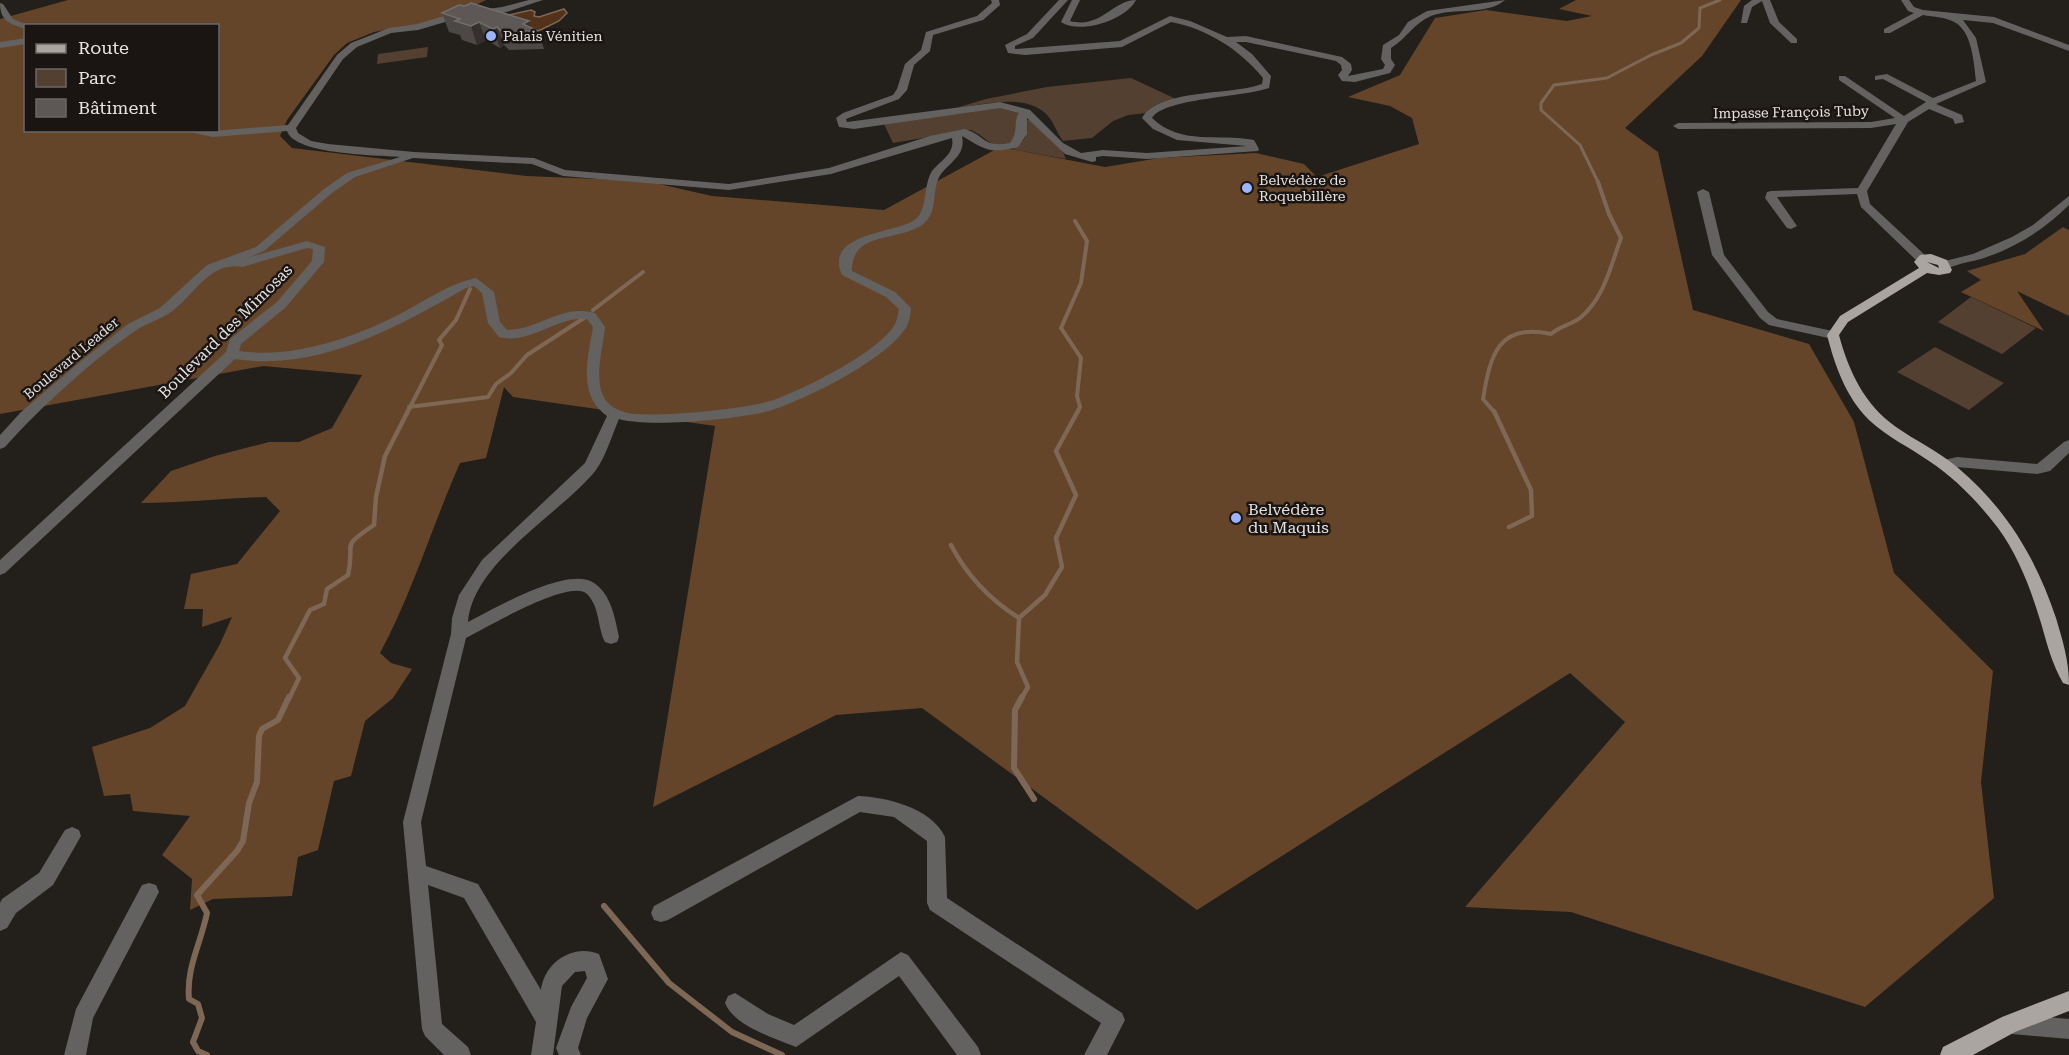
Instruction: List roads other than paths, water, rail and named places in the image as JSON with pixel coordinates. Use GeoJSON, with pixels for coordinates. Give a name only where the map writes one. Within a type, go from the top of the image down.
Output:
{"type":"FeatureCollection","features":[{"type":"Feature","properties":{"kind":"main road"},"geometry":{"type":"LineString","coordinates":[[1946,265],[1946,270],[1942,272],[1924,263],[1912,279],[1844,319],[1833,335],[1847,380],[1868,411],[1945,465],[1987,504],[2018,545],[2030,565],[2063,668],[2069,678]]}},
{"type":"Feature","properties":{"kind":"main road"},"geometry":{"type":"LineString","coordinates":[[1951,1055],[2009,1024],[2069,1001]]}},
{"type":"Feature","properties":{"kind":"main road"},"geometry":{"type":"LineString","coordinates":[[2043,1012],[2069,1012]]}},
{"type":"Feature","properties":{"kind":"street"},"geometry":{"type":"LineString","coordinates":[[291,128],[340,57],[354,45],[389,31],[418,27],[451,17],[503,10],[539,0]]}},
{"type":"Feature","properties":{"kind":"street"},"geometry":{"type":"LineString","coordinates":[[995,0],[997,3],[988,14],[976,21],[936,30],[929,34],[925,51],[910,64],[902,90],[896,97],[847,115],[842,118],[843,125],[854,126],[1000,105],[1014,106],[1026,112],[1040,122],[1070,153],[1114,163],[1146,156],[1254,149],[1250,142],[1211,141],[1165,133],[1151,124],[1147,118],[1152,110],[1182,100],[1255,90],[1266,86],[1268,78],[1246,52],[1226,40],[1170,19],[1122,44],[1025,52],[1011,51],[1010,45],[1030,36],[1064,0]]}},
{"type":"Feature","properties":{"kind":"street"},"geometry":{"type":"LineString","coordinates":[[1076,0],[1065,22],[1079,27],[1095,24],[1130,4],[1132,0]]}},
{"type":"Feature","properties":{"kind":"street"},"geometry":{"type":"LineString","coordinates":[[1226,40],[1246,39],[1339,59],[1346,64],[1347,70],[1342,75],[1346,79],[1355,79],[1387,71],[1390,65],[1386,59],[1386,47],[1402,37],[1411,24],[1430,13],[1492,4],[1501,0]]}},
{"type":"Feature","properties":{"kind":"street"},"geometry":{"type":"LineString","coordinates":[[1744,21],[1748,6],[1758,0]]}},
{"type":"Feature","properties":{"kind":"street"},"geometry":{"type":"LineString","coordinates":[[1766,0],[1774,23],[1794,41]]}},
{"type":"Feature","properties":{"kind":"street"},"geometry":{"type":"LineString","coordinates":[[1905,0],[1911,9],[1920,13],[1967,22],[1986,22],[2027,32],[2067,46]]}},
{"type":"Feature","properties":{"kind":"street"},"geometry":{"type":"LineString","coordinates":[[0,6],[10,21],[24,25]]}},
{"type":"Feature","properties":{"kind":"street"},"geometry":{"type":"LineString","coordinates":[[1887,31],[1920,13]]}},
{"type":"Feature","properties":{"kind":"street"},"geometry":{"type":"LineString","coordinates":[[1924,263],[1865,206],[1862,191],[1904,120],[1931,103],[1981,81],[1978,58],[1967,22]]}},
{"type":"Feature","properties":{"kind":"street"},"geometry":{"type":"LineString","coordinates":[[0,45],[24,41]]}},
{"type":"Feature","properties":{"kind":"street"},"geometry":{"type":"LineString","coordinates":[[1025,52],[1038,56]]}},
{"type":"Feature","properties":{"kind":"street"},"geometry":{"type":"LineString","coordinates":[[1878,78],[1884,76],[1958,120],[1973,123]]}},
{"type":"Feature","properties":{"kind":"street"},"geometry":{"type":"LineString","coordinates":[[1842,78],[1904,120]]}},
{"type":"Feature","properties":{"kind":"street"},"geometry":{"type":"LineString","coordinates":[[291,128],[293,135],[308,144],[414,155],[534,161],[563,173],[729,187],[831,171],[934,138],[957,134],[970,134],[984,146],[999,148],[1014,145],[1022,134],[1022,116],[1026,112]]}},
{"type":"Feature","properties":{"kind":"street","name":"Impasse François Tuby"},"geometry":{"type":"LineString","coordinates":[[1678,126],[1871,125],[1904,120]]}},
{"type":"Feature","properties":{"kind":"street"},"geometry":{"type":"LineString","coordinates":[[199,132],[213,134],[291,128]]}},
{"type":"Feature","properties":{"kind":"street"},"geometry":{"type":"LineString","coordinates":[[232,354],[248,358],[279,357],[366,334],[462,285],[476,282],[488,292],[494,323],[502,334],[521,334],[573,314],[591,316],[600,327],[592,390],[603,406],[614,415],[633,419],[652,419],[766,407],[797,396],[853,364],[885,342],[901,325],[905,308],[895,295],[854,279],[846,272],[844,264],[847,252],[858,242],[918,223],[928,213],[933,179],[955,154],[960,143],[957,134]]}},
{"type":"Feature","properties":{"kind":"street","name":"Boulevard Leader"},"geometry":{"type":"LineString","coordinates":[[0,444],[26,415],[132,327],[164,311],[211,268],[260,249],[328,191],[351,175],[414,155]]}},
{"type":"Feature","properties":{"kind":"street"},"geometry":{"type":"LineString","coordinates":[[1791,226],[1771,198],[1771,194],[1862,191]]}},
{"type":"Feature","properties":{"kind":"street"},"geometry":{"type":"LineString","coordinates":[[1703,192],[1718,255],[1764,315],[1773,322],[1833,335]]}},
{"type":"Feature","properties":{"kind":"street"},"geometry":{"type":"LineString","coordinates":[[1946,265],[2005,246],[2025,237],[2049,220],[2069,199]]}},
{"type":"Feature","properties":{"kind":"street","name":"Boulevard des Mimosas"},"geometry":{"type":"LineString","coordinates":[[0,569],[232,354],[235,342],[281,305],[318,262],[319,247],[307,244],[242,263],[232,261]]}},
{"type":"Feature","properties":{"kind":"street"},"geometry":{"type":"LineString","coordinates":[[460,1055],[432,1029],[412,822],[459,634],[459,618],[466,595],[487,564],[591,466],[614,415]]}},
{"type":"Feature","properties":{"kind":"street"},"geometry":{"type":"LineString","coordinates":[[1945,465],[1957,462],[2037,469],[2045,466],[2069,445]]}},
{"type":"Feature","properties":{"kind":"street"},"geometry":{"type":"LineString","coordinates":[[459,634],[549,589],[571,583],[584,583],[597,593],[606,613],[611,638]]}},
{"type":"Feature","properties":{"kind":"street"},"geometry":{"type":"LineString","coordinates":[[662,914],[858,804],[880,804],[909,814],[936,837],[937,903],[1115,1020],[1095,1055]]}},
{"type":"Feature","properties":{"kind":"street"},"geometry":{"type":"LineString","coordinates":[[0,921],[9,906],[46,879],[72,836]]}},
{"type":"Feature","properties":{"kind":"street"},"geometry":{"type":"LineString","coordinates":[[417,872],[471,891],[546,1019]]}},
{"type":"Feature","properties":{"kind":"street"},"geometry":{"type":"LineString","coordinates":[[75,1055],[83,1017],[149,892]]}},
{"type":"Feature","properties":{"kind":"street"},"geometry":{"type":"LineString","coordinates":[[542,1055],[552,981],[571,963],[592,961],[598,979],[578,1014],[567,1048],[570,1055]]}},
{"type":"Feature","properties":{"kind":"street"},"geometry":{"type":"LineString","coordinates":[[735,1003],[761,1022],[796,1036],[901,962],[970,1055]]}},
{"type":"Feature","properties":{"kind":"street"},"geometry":{"type":"LineString","coordinates":[[2009,1024],[2069,1029]]}},
{"type":"Feature","properties":{"kind":"waterway"},"geometry":{"type":"LineString","coordinates":[[1599,184],[1580,145],[1541,110],[1541,103],[1554,85],[1607,78],[1651,55],[1681,43],[1699,28],[1700,8],[1720,0]]}},
{"type":"Feature","properties":{"kind":"waterway"},"geometry":{"type":"LineString","coordinates":[[1495,413],[1483,399],[1489,369],[1500,346],[1508,338],[1519,333],[1551,334],[1577,320],[1595,301],[1606,281],[1621,238],[1609,214],[1598,182]]}},
{"type":"Feature","properties":{"kind":"waterway"},"geometry":{"type":"LineString","coordinates":[[1075,221],[1087,241],[1081,283],[1061,328],[1081,358],[1077,396],[1080,407],[1078,411]]}},
{"type":"Feature","properties":{"kind":"waterway"},"geometry":{"type":"LineString","coordinates":[[593,310],[643,272]]}},
{"type":"Feature","properties":{"kind":"waterway"},"geometry":{"type":"LineString","coordinates":[[410,407],[442,345],[439,340],[456,320],[470,289]]}},
{"type":"Feature","properties":{"kind":"waterway"},"geometry":{"type":"LineString","coordinates":[[410,407],[488,397],[496,384],[511,373],[527,355],[584,318]]}},
{"type":"Feature","properties":{"kind":"waterway"},"geometry":{"type":"LineString","coordinates":[[407,413],[410,407]]}},
{"type":"Feature","properties":{"kind":"waterway"},"geometry":{"type":"LineString","coordinates":[[289,699],[299,678],[285,658],[310,610],[324,604],[327,589],[348,575],[352,542],[374,525],[376,497],[385,456],[408,411]]}},
{"type":"Feature","properties":{"kind":"waterway"},"geometry":{"type":"LineString","coordinates":[[1019,618],[1045,595],[1062,567],[1056,538],[1076,495],[1056,451],[1078,411]]}},
{"type":"Feature","properties":{"kind":"waterway"},"geometry":{"type":"LineString","coordinates":[[1495,413],[1531,490],[1532,516],[1509,527]]}},
{"type":"Feature","properties":{"kind":"waterway"},"geometry":{"type":"LineString","coordinates":[[951,545],[964,567],[980,586],[1019,618]]}},
{"type":"Feature","properties":{"kind":"waterway"},"geometry":{"type":"LineString","coordinates":[[1019,618],[1017,662],[1028,687],[1021,699]]}},
{"type":"Feature","properties":{"kind":"waterway"},"geometry":{"type":"LineString","coordinates":[[207,1055],[198,1051],[193,1042],[202,1018],[198,1004],[189,999],[192,966],[207,913],[197,895],[237,851],[243,841],[249,803],[257,782],[259,736],[262,729],[278,720],[289,697]]}},
{"type":"Feature","properties":{"kind":"waterway"},"geometry":{"type":"LineString","coordinates":[[1022,697],[1015,710],[1014,768],[1034,799]]}},
{"type":"Feature","properties":{"kind":"waterway"},"geometry":{"type":"LineString","coordinates":[[604,906],[669,983],[732,1032],[782,1055]]}},
{"type":"Feature","properties":{"kind":"place","name":"Palais Vénitien"},"geometry":{"type":"Point","coordinates":[491,36]}},
{"type":"Feature","properties":{"kind":"place","name":"Belvédère de Roquebillère"},"geometry":{"type":"Point","coordinates":[1247,188]}},
{"type":"Feature","properties":{"kind":"place","name":"Belvédère du Maquis"},"geometry":{"type":"Point","coordinates":[1236,518]}}]}
